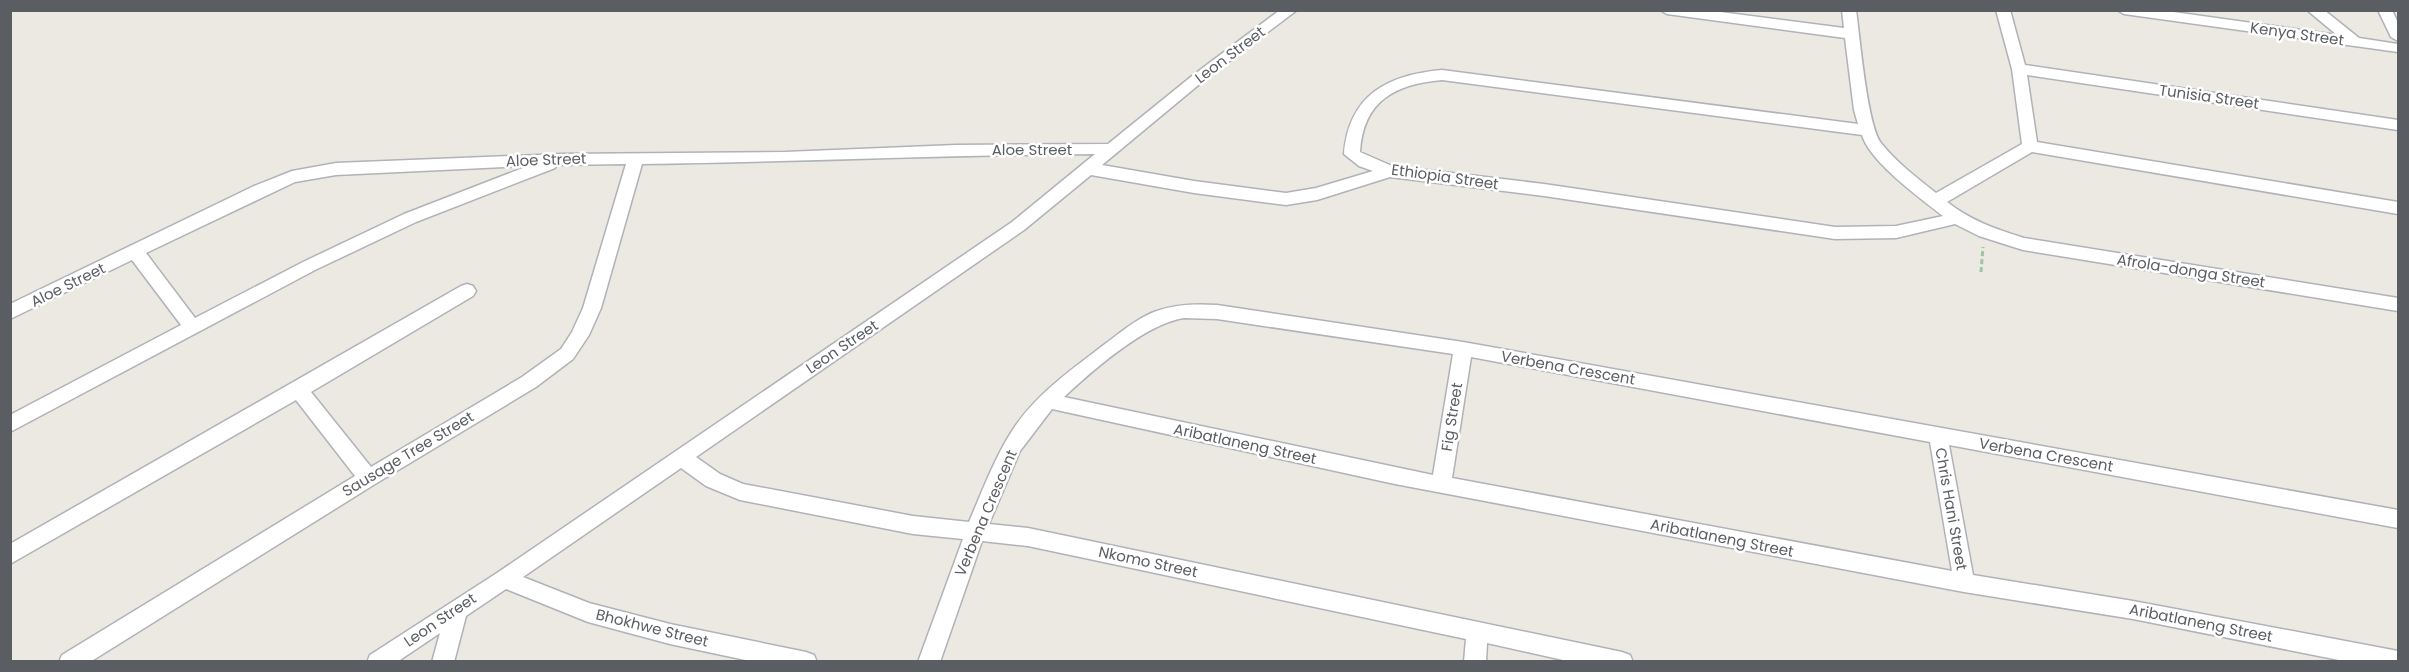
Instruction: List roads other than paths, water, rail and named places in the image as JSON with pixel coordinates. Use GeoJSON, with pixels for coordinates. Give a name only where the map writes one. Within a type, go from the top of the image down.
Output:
{"type":"FeatureCollection","features":[{"type":"Feature","properties":{"kind":"street","name":"Leon Street"},"geometry":{"type":"LineString","coordinates":[[378,662],[504,579],[1018,226],[1197,79],[1290,10]]}},
{"type":"Feature","properties":{"kind":"street"},"geometry":{"type":"LineString","coordinates":[[1667,10],[1852,34]]}},
{"type":"Feature","properties":{"kind":"street","name":"Afrola-donga Street"},"geometry":{"type":"LineString","coordinates":[[1850,10],[1866,130],[1872,144],[1883,157],[1956,218],[1984,232],[2023,244],[2398,305]]}},
{"type":"Feature","properties":{"kind":"street"},"geometry":{"type":"LineString","coordinates":[[2003,10],[2019,69],[2030,146]]}},
{"type":"Feature","properties":{"kind":"street","name":"Kenya Street"},"geometry":{"type":"LineString","coordinates":[[2124,10],[2398,48]]}},
{"type":"Feature","properties":{"kind":"street"},"geometry":{"type":"LineString","coordinates":[[2314,10],[2355,42]]}},
{"type":"Feature","properties":{"kind":"street"},"geometry":{"type":"LineString","coordinates":[[2385,10],[2398,37]]}},
{"type":"Feature","properties":{"kind":"street","name":"Tunisia Street"},"geometry":{"type":"LineString","coordinates":[[2019,69],[2398,125]]}},
{"type":"Feature","properties":{"kind":"street","name":"Ethiopia Street"},"geometry":{"type":"LineString","coordinates":[[1866,130],[1442,75],[1423,75],[1402,81],[1379,94],[1364,109],[1355,124],[1351,141],[1352,154],[1365,162],[1390,171],[1544,189],[1835,233],[1857,235],[1910,231],[1956,218]]}},
{"type":"Feature","properties":{"kind":"street"},"geometry":{"type":"LineString","coordinates":[[1935,201],[2030,146],[2398,208]]}},
{"type":"Feature","properties":{"kind":"street","name":"Aloe Street"},"geometry":{"type":"LineString","coordinates":[[10,312],[260,190],[292,177],[336,169],[562,159],[785,157],[956,150],[1114,149]]}},
{"type":"Feature","properties":{"kind":"street","name":"Sausage Tree Street"},"geometry":{"type":"LineString","coordinates":[[70,662],[368,478],[529,382],[567,354],[580,335],[592,308],[636,158]]}},
{"type":"Feature","properties":{"kind":"street"},"geometry":{"type":"LineString","coordinates":[[10,424],[309,266],[410,218],[562,159]]}},
{"type":"Feature","properties":{"kind":"street"},"geometry":{"type":"LineString","coordinates":[[1090,169],[1286,199],[1317,194],[1390,171]]}},
{"type":"Feature","properties":{"kind":"street"},"geometry":{"type":"LineString","coordinates":[[136,252],[192,327]]}},
{"type":"Feature","properties":{"kind":"street"},"geometry":{"type":"LineString","coordinates":[[10,555],[467,291]]}},
{"type":"Feature","properties":{"kind":"street","name":"Verbena Crescent"},"geometry":{"type":"LineString","coordinates":[[929,662],[975,531],[1005,460],[1023,430],[1048,401],[1082,371],[1125,338],[1165,314],[1178,310],[1217,312],[1463,349],[2398,519]]}},
{"type":"Feature","properties":{"kind":"street","name":"Fig Street"},"geometry":{"type":"LineString","coordinates":[[1441,485],[1463,349]]}},
{"type":"Feature","properties":{"kind":"street"},"geometry":{"type":"LineString","coordinates":[[299,390],[368,478]]}},
{"type":"Feature","properties":{"kind":"street","name":"Aribatlaneng Street"},"geometry":{"type":"LineString","coordinates":[[1048,401],[1441,485],[1964,583],[2133,610],[2398,661]]}},
{"type":"Feature","properties":{"kind":"street","name":"Chris Hani Street"},"geometry":{"type":"LineString","coordinates":[[1938,435],[1964,583]]}},
{"type":"Feature","properties":{"kind":"street","name":"Nkomo Street"},"geometry":{"type":"LineString","coordinates":[[680,456],[713,480],[740,492],[913,525],[1028,537],[1622,662]]}},
{"type":"Feature","properties":{"kind":"street","name":"Bhokhwe Street"},"geometry":{"type":"LineString","coordinates":[[504,579],[588,612],[738,649],[806,662]]}},
{"type":"Feature","properties":{"kind":"street"},"geometry":{"type":"LineString","coordinates":[[443,662],[457,608]]}},
{"type":"Feature","properties":{"kind":"street"},"geometry":{"type":"LineString","coordinates":[[1475,662],[1478,631]]}}]}
